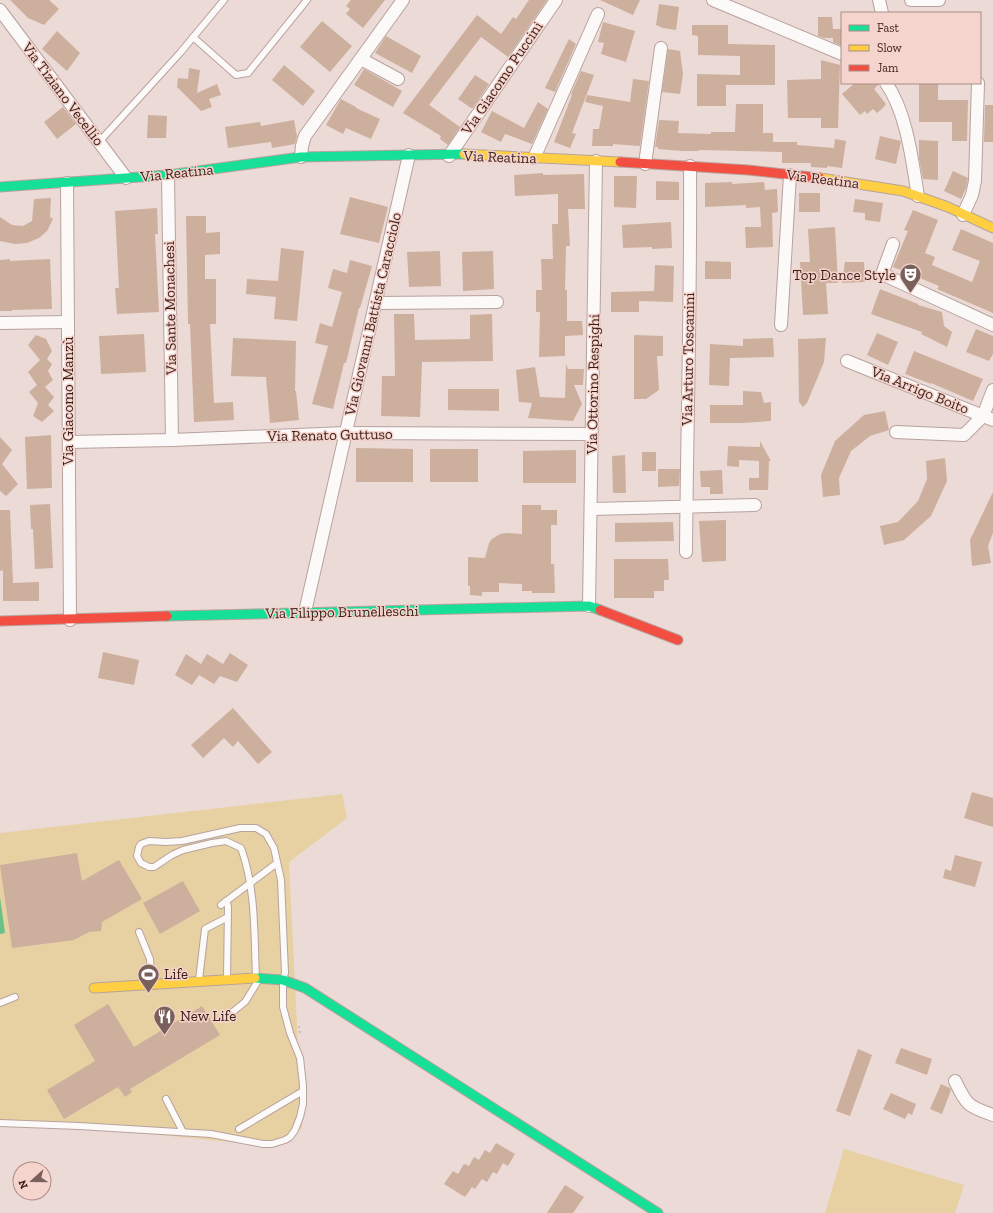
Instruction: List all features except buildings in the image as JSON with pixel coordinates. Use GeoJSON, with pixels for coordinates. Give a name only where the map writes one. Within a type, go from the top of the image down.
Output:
{"type":"FeatureCollection","features":[{"type":"Feature","properties":{"kind":"street"},"geometry":{"type":"LineString","coordinates":[[300,157],[305,136],[403,0]]}},
{"type":"Feature","properties":{"kind":"street","name":"Via Giacomo Puccini"},"geometry":{"type":"LineString","coordinates":[[449,156],[556,0]]}},
{"type":"Feature","properties":{"kind":"street"},"geometry":{"type":"LineString","coordinates":[[713,0],[841,54]]}},
{"type":"Feature","properties":{"kind":"street"},"geometry":{"type":"LineString","coordinates":[[879,0],[882,12]]}},
{"type":"Feature","properties":{"kind":"street"},"geometry":{"type":"LineString","coordinates":[[910,0],[939,0]]}},
{"type":"Feature","properties":{"kind":"street","name":"Via Tiziano Vecellio"},"geometry":{"type":"LineString","coordinates":[[0,10],[126,178]]}},
{"type":"Feature","properties":{"kind":"street"},"geometry":{"type":"LineString","coordinates":[[534,158],[598,14]]}},
{"type":"Feature","properties":{"kind":"street"},"geometry":{"type":"LineString","coordinates":[[645,164],[661,48]]}},
{"type":"Feature","properties":{"kind":"street"},"geometry":{"type":"LineString","coordinates":[[361,59],[398,80]]}},
{"type":"Feature","properties":{"kind":"street"},"geometry":{"type":"LineString","coordinates":[[887,84],[895,99],[902,120],[918,196]]}},
{"type":"Feature","properties":{"kind":"street"},"geometry":{"type":"LineString","coordinates":[[963,215],[972,195],[975,181],[978,84]]}},
{"type":"Feature","properties":{"kind":"street","name":"Via Reatina"},"geometry":{"type":"LineString","coordinates":[[0,187],[168,175],[300,157],[409,155],[449,156],[478,154],[748,170],[842,181],[892,189],[918,196],[993,228]]}},
{"type":"Feature","properties":{"kind":"street","name":"Via Giovanni Battista Caracciolo"},"geometry":{"type":"LineString","coordinates":[[305,612],[409,155]]}},
{"type":"Feature","properties":{"kind":"street","name":"Via Ottorino Respighi"},"geometry":{"type":"LineString","coordinates":[[589,606],[596,161]]}},
{"type":"Feature","properties":{"kind":"street","name":"Via Arturo Toscanini"},"geometry":{"type":"LineString","coordinates":[[686,552],[687,406],[690,327],[690,166]]}},
{"type":"Feature","properties":{"kind":"street","name":"Via Sante Monachesi"},"geometry":{"type":"LineString","coordinates":[[168,175],[172,440]]}},
{"type":"Feature","properties":{"kind":"street"},"geometry":{"type":"LineString","coordinates":[[781,325],[790,175]]}},
{"type":"Feature","properties":{"kind":"street","name":"Via Giacomo Manzù"},"geometry":{"type":"LineString","coordinates":[[67,183],[70,620]]}},
{"type":"Feature","properties":{"kind":"street"},"geometry":{"type":"LineString","coordinates":[[893,244],[882,274],[993,325]]}},
{"type":"Feature","properties":{"kind":"street"},"geometry":{"type":"LineString","coordinates":[[376,303],[497,302]]}},
{"type":"Feature","properties":{"kind":"street"},"geometry":{"type":"LineString","coordinates":[[0,324],[68,322]]}},
{"type":"Feature","properties":{"kind":"street","name":"Via Arrigo Boito"},"geometry":{"type":"LineString","coordinates":[[846,361],[988,418]]}},
{"type":"Feature","properties":{"kind":"street"},"geometry":{"type":"LineString","coordinates":[[896,432],[964,435],[988,418],[993,390]]}},
{"type":"Feature","properties":{"kind":"street","name":"Via Renato Guttuso"},"geometry":{"type":"LineString","coordinates":[[69,442],[172,440],[346,433],[592,434]]}},
{"type":"Feature","properties":{"kind":"street"},"geometry":{"type":"LineString","coordinates":[[591,509],[755,505]]}},
{"type":"Feature","properties":{"kind":"street","name":"Via Filippo Brunelleschi"},"geometry":{"type":"LineString","coordinates":[[0,622],[305,612],[589,606],[678,640]]}},
{"type":"Feature","properties":{"kind":"street"},"geometry":{"type":"LineString","coordinates":[[94,988],[258,978],[283,980],[305,988],[658,1213]]}},
{"type":"Feature","properties":{"kind":"street"},"geometry":{"type":"LineString","coordinates":[[955,1080],[964,1100],[974,1108],[993,1115]]}},
{"type":"Feature","properties":{"kind":"lane"},"geometry":{"type":"LineString","coordinates":[[99,142],[224,0]]}},
{"type":"Feature","properties":{"kind":"lane"},"geometry":{"type":"LineString","coordinates":[[193,37],[236,75],[248,73],[307,0]]}},
{"type":"Feature","properties":{"kind":"lane"},"geometry":{"type":"LineString","coordinates":[[0,1123],[211,1134],[263,1144],[272,1144],[285,1140],[295,1130],[303,1104],[303,1091],[300,1058],[290,1033],[283,1007],[283,980],[285,973],[281,880],[276,863],[274,848],[266,834],[256,828],[240,828],[182,841],[166,842],[149,840],[141,844],[137,852],[137,856],[141,864],[149,867],[154,867],[172,855],[183,850],[226,841],[241,848],[245,859],[252,895],[258,978],[245,1002],[225,1018]]}},
{"type":"Feature","properties":{"kind":"lane"},"geometry":{"type":"LineString","coordinates":[[227,980],[228,906],[223,903],[276,863]]}},
{"type":"Feature","properties":{"kind":"lane"},"geometry":{"type":"LineString","coordinates":[[199,982],[205,929],[228,917]]}},
{"type":"Feature","properties":{"kind":"lane"},"geometry":{"type":"LineString","coordinates":[[139,932],[150,959],[152,984]]}},
{"type":"Feature","properties":{"kind":"lane"},"geometry":{"type":"LineString","coordinates":[[0,1003],[15,997]]}},
{"type":"Feature","properties":{"kind":"lane"},"geometry":{"type":"LineString","coordinates":[[239,1129],[303,1091]]}},
{"type":"Feature","properties":{"kind":"lane"},"geometry":{"type":"LineString","coordinates":[[166,1099],[183,1132]]}},
{"type":"Feature","properties":{"kind":"path"},"geometry":{"type":"LineString","coordinates":[[299,1026],[302,1040]]}},
{"type":"Feature","properties":{"kind":"shaded area","name":"Life"},"geometry":{"type":"Polygon","coordinates":[[[342,794],[347,818],[289,862],[302,1128],[271,1146],[88,1128],[0,1125],[0,833],[342,794]]]}},
{"type":"Feature","properties":{"kind":"shaded area"},"geometry":{"type":"Polygon","coordinates":[[[0,897],[5,933],[0,934],[0,897]]]}},
{"type":"Feature","properties":{"kind":"shaded area"},"geometry":{"type":"Polygon","coordinates":[[[844,1149],[964,1185],[955,1213],[825,1213],[844,1149]]]}},
{"type":"Feature","properties":{"kind":"traffic: fast"},"geometry":{"type":"LineString","coordinates":[[0,187],[168,175],[301,157],[464,154]]}},
{"type":"Feature","properties":{"kind":"traffic: fast"},"geometry":{"type":"LineString","coordinates":[[167,616],[589,606],[600,610]]}},
{"type":"Feature","properties":{"kind":"traffic: fast"},"geometry":{"type":"LineString","coordinates":[[255,978],[283,980],[305,988],[658,1213]]}},
{"type":"Feature","properties":{"kind":"traffic: slow"},"geometry":{"type":"LineString","coordinates":[[464,154],[620,162]]}},
{"type":"Feature","properties":{"kind":"traffic: slow"},"geometry":{"type":"LineString","coordinates":[[820,178],[903,191],[948,207],[993,228]]}},
{"type":"Feature","properties":{"kind":"traffic: slow"},"geometry":{"type":"LineString","coordinates":[[94,988],[255,978]]}},
{"type":"Feature","properties":{"kind":"traffic: jam"},"geometry":{"type":"LineString","coordinates":[[620,162],[748,170],[820,178]]}},
{"type":"Feature","properties":{"kind":"traffic: jam"},"geometry":{"type":"LineString","coordinates":[[600,610],[678,640]]}},
{"type":"Feature","properties":{"kind":"traffic: jam"},"geometry":{"type":"LineString","coordinates":[[0,621],[167,616]]}},
{"type":"Feature","properties":{"kind":"place","name":"Top Dance Style"},"geometry":{"type":"Point","coordinates":[911,294]}},
{"type":"Feature","properties":{"kind":"place","name":"Life"},"geometry":{"type":"Point","coordinates":[148,994]}},
{"type":"Feature","properties":{"kind":"place","name":"New Life"},"geometry":{"type":"Point","coordinates":[165,1036]}}]}
